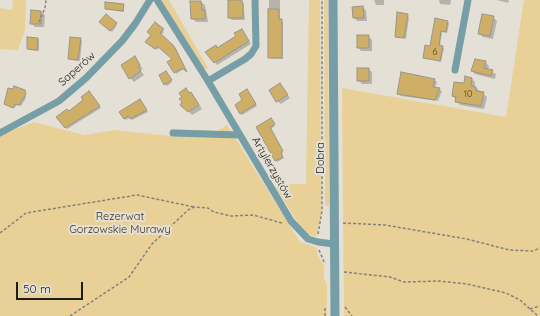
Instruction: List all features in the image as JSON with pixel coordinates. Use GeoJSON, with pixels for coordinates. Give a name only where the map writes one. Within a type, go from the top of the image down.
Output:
{"type":"FeatureCollection","features":[{"type":"Feature","properties":{"kind":"street","name":"Saperów"},"geometry":{"type":"LineString","coordinates":[[0,133],[59,101],[86,78],[119,45],[135,24],[150,0]]}},
{"type":"Feature","properties":{"kind":"street","name":"Artylerzystów"},"geometry":{"type":"LineString","coordinates":[[157,0],[208,81],[291,221],[308,239],[334,244]]}},
{"type":"Feature","properties":{"kind":"street"},"geometry":{"type":"LineString","coordinates":[[208,81],[245,59],[251,54],[256,46],[255,0]]}},
{"type":"Feature","properties":{"kind":"street","name":"Dobra"},"geometry":{"type":"LineString","coordinates":[[333,0],[333,223],[335,316]]}},
{"type":"Feature","properties":{"kind":"street"},"geometry":{"type":"LineString","coordinates":[[455,70],[468,0]]}},
{"type":"Feature","properties":{"kind":"street"},"geometry":{"type":"LineString","coordinates":[[173,133],[240,135]]}},
{"type":"Feature","properties":{"kind":"path"},"geometry":{"type":"LineString","coordinates":[[39,22],[45,8],[46,0]]}},
{"type":"Feature","properties":{"kind":"path"},"geometry":{"type":"LineString","coordinates":[[322,0],[322,211],[318,242],[319,252],[324,262]]}},
{"type":"Feature","properties":{"kind":"path"},"geometry":{"type":"LineString","coordinates":[[0,233],[26,213],[137,195],[194,207],[208,208],[214,212],[231,216],[253,215],[284,223]]}},
{"type":"Feature","properties":{"kind":"path"},"geometry":{"type":"LineString","coordinates":[[70,316],[129,277],[152,244],[179,217],[194,207]]}},
{"type":"Feature","properties":{"kind":"path"},"geometry":{"type":"LineString","coordinates":[[333,223],[385,225],[467,240],[509,250],[533,250],[540,248]]}},
{"type":"Feature","properties":{"kind":"path"},"geometry":{"type":"LineString","coordinates":[[334,272],[366,273],[390,277],[404,282],[439,281],[467,284],[506,293],[520,300],[538,316]]}},
{"type":"Feature","properties":{"kind":"path"},"geometry":{"type":"LineString","coordinates":[[530,309],[540,306]]}},
{"type":"Feature","properties":{"kind":"path"},"geometry":{"type":"LineString","coordinates":[[344,307],[352,316]]}},
{"type":"Feature","properties":{"kind":"green space"},"geometry":{"type":"Polygon","coordinates":[[[13,0],[26,0],[25,30],[18,50],[0,49],[0,8],[12,10],[13,0]]]}},
{"type":"Feature","properties":{"kind":"green space"},"geometry":{"type":"Polygon","coordinates":[[[160,0],[169,0],[208,68],[204,70],[160,0]]]}},
{"type":"Feature","properties":{"kind":"green space"},"geometry":{"type":"Polygon","coordinates":[[[309,0],[320,0],[321,215],[316,237],[308,234],[300,226],[276,188],[280,184],[306,184],[309,0]]]}},
{"type":"Feature","properties":{"kind":"green space"},"geometry":{"type":"Polygon","coordinates":[[[324,0],[328,0],[329,206],[325,206],[324,0]]]}},
{"type":"Feature","properties":{"kind":"green space"},"geometry":{"type":"Polygon","coordinates":[[[524,0],[540,0],[540,316],[344,316],[342,88],[506,117],[524,0]]]}},
{"type":"Feature","properties":{"kind":"green space","name":"Rezerwat Gorzowskie Murawy"},"geometry":{"type":"Polygon","coordinates":[[[34,122],[84,135],[115,130],[170,136],[171,129],[218,131],[227,125],[300,242],[316,247],[318,256],[324,265],[324,279],[327,284],[327,316],[0,316],[0,135],[34,122]]]}},
{"type":"Feature","properties":{"kind":"building"},"geometry":{"type":"Polygon","coordinates":[[[228,0],[240,0],[243,3],[243,18],[228,18],[228,0]]]}},
{"type":"Feature","properties":{"kind":"building"},"geometry":{"type":"Polygon","coordinates":[[[190,1],[201,1],[202,10],[205,10],[205,19],[191,19],[190,1]]]}},
{"type":"Feature","properties":{"kind":"building"},"geometry":{"type":"Polygon","coordinates":[[[105,2],[124,4],[123,11],[105,9],[105,2]]]}},
{"type":"Feature","properties":{"kind":"building"},"geometry":{"type":"Polygon","coordinates":[[[363,6],[364,18],[353,18],[352,7],[363,6]]]}},
{"type":"Feature","properties":{"kind":"building"},"geometry":{"type":"Polygon","coordinates":[[[268,9],[279,9],[279,19],[282,19],[282,58],[268,58],[268,9]]]}},
{"type":"Feature","properties":{"kind":"building"},"geometry":{"type":"Polygon","coordinates":[[[31,10],[41,11],[41,24],[30,24],[31,10]]]}},
{"type":"Feature","properties":{"kind":"building"},"geometry":{"type":"Polygon","coordinates":[[[397,12],[408,14],[404,38],[395,37],[397,12]]]}},
{"type":"Feature","properties":{"kind":"building"},"geometry":{"type":"Polygon","coordinates":[[[106,14],[117,23],[110,31],[99,22],[106,14]]]}},
{"type":"Feature","properties":{"kind":"building"},"geometry":{"type":"Polygon","coordinates":[[[482,14],[494,16],[490,36],[478,34],[482,14]]]}},
{"type":"Feature","properties":{"kind":"building"},"geometry":{"type":"Polygon","coordinates":[[[435,18],[448,21],[446,32],[441,31],[439,45],[443,46],[440,61],[423,58],[425,45],[430,46],[435,18]]]}},
{"type":"Feature","properties":{"kind":"building"},"geometry":{"type":"Polygon","coordinates":[[[155,22],[164,29],[160,33],[174,46],[187,72],[182,68],[174,73],[167,62],[172,59],[157,46],[155,49],[145,42],[151,35],[147,32],[155,22]]]}},
{"type":"Feature","properties":{"kind":"building"},"geometry":{"type":"Polygon","coordinates":[[[242,29],[249,41],[214,63],[205,52],[216,45],[217,48],[236,36],[234,33],[242,29]]]}},
{"type":"Feature","properties":{"kind":"building"},"geometry":{"type":"Polygon","coordinates":[[[357,35],[369,35],[369,48],[357,48],[357,35]]]}},
{"type":"Feature","properties":{"kind":"building"},"geometry":{"type":"Polygon","coordinates":[[[27,37],[38,38],[37,50],[27,49],[27,37]]]}},
{"type":"Feature","properties":{"kind":"building"},"geometry":{"type":"Polygon","coordinates":[[[70,37],[81,38],[78,60],[68,59],[70,37]]]}},
{"type":"Feature","properties":{"kind":"building"},"geometry":{"type":"Polygon","coordinates":[[[135,56],[140,65],[138,67],[141,71],[129,79],[121,65],[135,56]]]}},
{"type":"Feature","properties":{"kind":"building"},"geometry":{"type":"Polygon","coordinates":[[[475,59],[486,61],[484,68],[493,70],[491,76],[471,71],[475,59]]]}},
{"type":"Feature","properties":{"kind":"building"},"geometry":{"type":"Polygon","coordinates":[[[357,68],[369,68],[369,81],[357,81],[357,68]]]}},
{"type":"Feature","properties":{"kind":"building"},"geometry":{"type":"Polygon","coordinates":[[[166,71],[172,80],[164,85],[159,75],[166,71]]]}},
{"type":"Feature","properties":{"kind":"building"},"geometry":{"type":"Polygon","coordinates":[[[401,72],[435,79],[433,87],[440,88],[435,100],[397,94],[401,72]]]}},
{"type":"Feature","properties":{"kind":"building"},"geometry":{"type":"Polygon","coordinates":[[[465,76],[472,78],[471,86],[476,87],[476,91],[484,92],[481,106],[455,102],[456,97],[452,96],[454,82],[464,83],[465,76]]]}},
{"type":"Feature","properties":{"kind":"building"},"geometry":{"type":"Polygon","coordinates":[[[280,83],[288,95],[276,102],[269,90],[280,83]]]}},
{"type":"Feature","properties":{"kind":"building"},"geometry":{"type":"Polygon","coordinates":[[[14,86],[25,90],[26,94],[19,105],[15,104],[13,108],[4,104],[8,88],[13,89],[14,86]]]}},
{"type":"Feature","properties":{"kind":"building"},"geometry":{"type":"Polygon","coordinates":[[[186,88],[189,93],[191,92],[199,105],[188,112],[180,105],[182,102],[179,99],[182,97],[179,93],[186,88]]]}},
{"type":"Feature","properties":{"kind":"building"},"geometry":{"type":"Polygon","coordinates":[[[247,89],[256,104],[240,114],[235,105],[242,100],[239,94],[247,89]]]}},
{"type":"Feature","properties":{"kind":"building"},"geometry":{"type":"Polygon","coordinates":[[[89,91],[100,106],[65,128],[56,117],[67,109],[69,111],[83,100],[81,97],[89,91]]]}},
{"type":"Feature","properties":{"kind":"building"},"geometry":{"type":"Polygon","coordinates":[[[140,99],[147,110],[130,119],[128,116],[124,119],[119,112],[140,99]]]}},
{"type":"Feature","properties":{"kind":"building"},"geometry":{"type":"Polygon","coordinates":[[[271,118],[275,124],[270,127],[283,151],[281,153],[283,157],[275,161],[256,127],[271,118]]]}}]}
